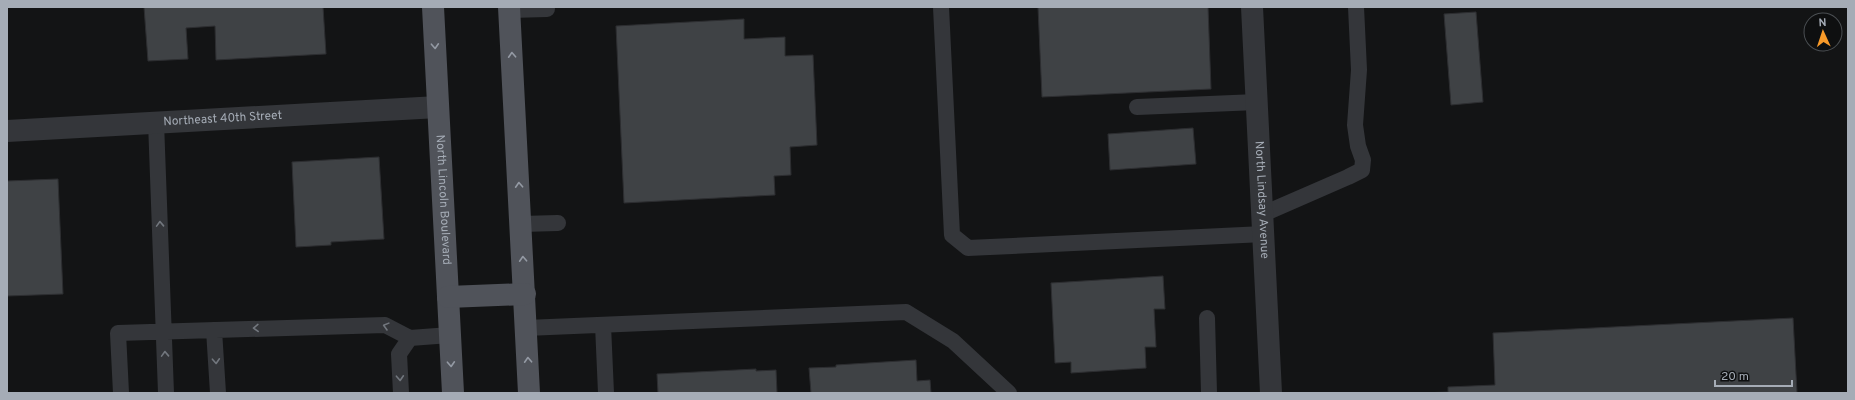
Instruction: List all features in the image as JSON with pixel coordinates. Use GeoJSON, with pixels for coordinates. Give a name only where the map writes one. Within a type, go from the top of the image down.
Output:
{"type":"FeatureCollection","features":[{"type":"Feature","properties":{"kind":"main road","name":"North Lincoln Boulevard"},"geometry":{"type":"LineString","coordinates":[[433,7],[453,393]]}},
{"type":"Feature","properties":{"kind":"main road"},"geometry":{"type":"LineString","coordinates":[[510,9],[529,393]]}},
{"type":"Feature","properties":{"kind":"main road"},"geometry":{"type":"LineString","coordinates":[[448,297],[524,294]]}},
{"type":"Feature","properties":{"kind":"street","name":"North Lindsay Avenue"},"geometry":{"type":"LineString","coordinates":[[1252,7],[1271,393]]}},
{"type":"Feature","properties":{"kind":"street","name":"Northeast 40th Street"},"geometry":{"type":"LineString","coordinates":[[7,131],[438,107]]}},
{"type":"Feature","properties":{"kind":"lane"},"geometry":{"type":"LineString","coordinates":[[941,7],[952,235],[968,248],[1263,224],[1362,170],[1363,160],[1358,146],[1355,125],[1358,70],[1356,7]]}},
{"type":"Feature","properties":{"kind":"lane"},"geometry":{"type":"LineString","coordinates":[[510,9],[546,8]]}},
{"type":"Feature","properties":{"kind":"lane"},"geometry":{"type":"LineString","coordinates":[[1137,107],[1257,102]]}},
{"type":"Feature","properties":{"kind":"lane"},"geometry":{"type":"LineString","coordinates":[[156,122],[166,393]]}},
{"type":"Feature","properties":{"kind":"lane"},"geometry":{"type":"LineString","coordinates":[[521,224],[558,223]]}},
{"type":"Feature","properties":{"kind":"lane"},"geometry":{"type":"LineString","coordinates":[[526,328],[906,312],[953,341],[1009,393]]}},
{"type":"Feature","properties":{"kind":"lane"},"geometry":{"type":"LineString","coordinates":[[1207,318],[1209,393]]}},
{"type":"Feature","properties":{"kind":"lane"},"geometry":{"type":"LineString","coordinates":[[121,393],[118,333],[385,325],[410,338],[450,335]]}},
{"type":"Feature","properties":{"kind":"lane"},"geometry":{"type":"LineString","coordinates":[[603,325],[606,393]]}},
{"type":"Feature","properties":{"kind":"lane"},"geometry":{"type":"LineString","coordinates":[[214,330],[218,393]]}},
{"type":"Feature","properties":{"kind":"lane"},"geometry":{"type":"LineString","coordinates":[[401,393],[399,354],[410,338]]}},
{"type":"Feature","properties":{"kind":"building"},"geometry":{"type":"Polygon","coordinates":[[[144,7],[323,7],[326,54],[216,60],[215,26],[186,28],[188,59],[148,61],[144,7]]]}},
{"type":"Feature","properties":{"kind":"building"},"geometry":{"type":"Polygon","coordinates":[[[1038,7],[1208,7],[1211,89],[1042,97],[1038,7]]]}},
{"type":"Feature","properties":{"kind":"building"},"geometry":{"type":"Polygon","coordinates":[[[1476,12],[1483,102],[1451,105],[1444,14],[1476,12]]]}},
{"type":"Feature","properties":{"kind":"building"},"geometry":{"type":"Polygon","coordinates":[[[744,19],[744,39],[785,37],[785,56],[813,55],[817,145],[790,147],[791,175],[774,176],[775,195],[624,203],[616,26],[744,19]]]}},
{"type":"Feature","properties":{"kind":"building"},"geometry":{"type":"Polygon","coordinates":[[[1193,128],[1196,164],[1110,170],[1108,134],[1193,128]]]}},
{"type":"Feature","properties":{"kind":"building"},"geometry":{"type":"Polygon","coordinates":[[[379,157],[384,239],[331,242],[331,245],[296,247],[292,162],[379,157]]]}},
{"type":"Feature","properties":{"kind":"building"},"geometry":{"type":"Polygon","coordinates":[[[58,179],[63,294],[7,296],[7,181],[58,179]]]}},
{"type":"Feature","properties":{"kind":"building"},"geometry":{"type":"Polygon","coordinates":[[[1163,276],[1165,309],[1154,309],[1156,347],[1145,347],[1146,368],[1071,373],[1071,362],[1055,363],[1051,283],[1163,276]]]}},
{"type":"Feature","properties":{"kind":"building"},"geometry":{"type":"Polygon","coordinates":[[[1793,318],[1797,393],[1420,393],[1448,392],[1448,387],[1495,385],[1493,333],[1793,318]]]}},
{"type":"Feature","properties":{"kind":"building"},"geometry":{"type":"Polygon","coordinates":[[[916,360],[917,381],[930,380],[931,393],[811,393],[809,368],[916,360]]]}},
{"type":"Feature","properties":{"kind":"building"},"geometry":{"type":"Polygon","coordinates":[[[756,369],[756,371],[776,370],[777,393],[658,393],[657,374],[756,369]]]}}]}
